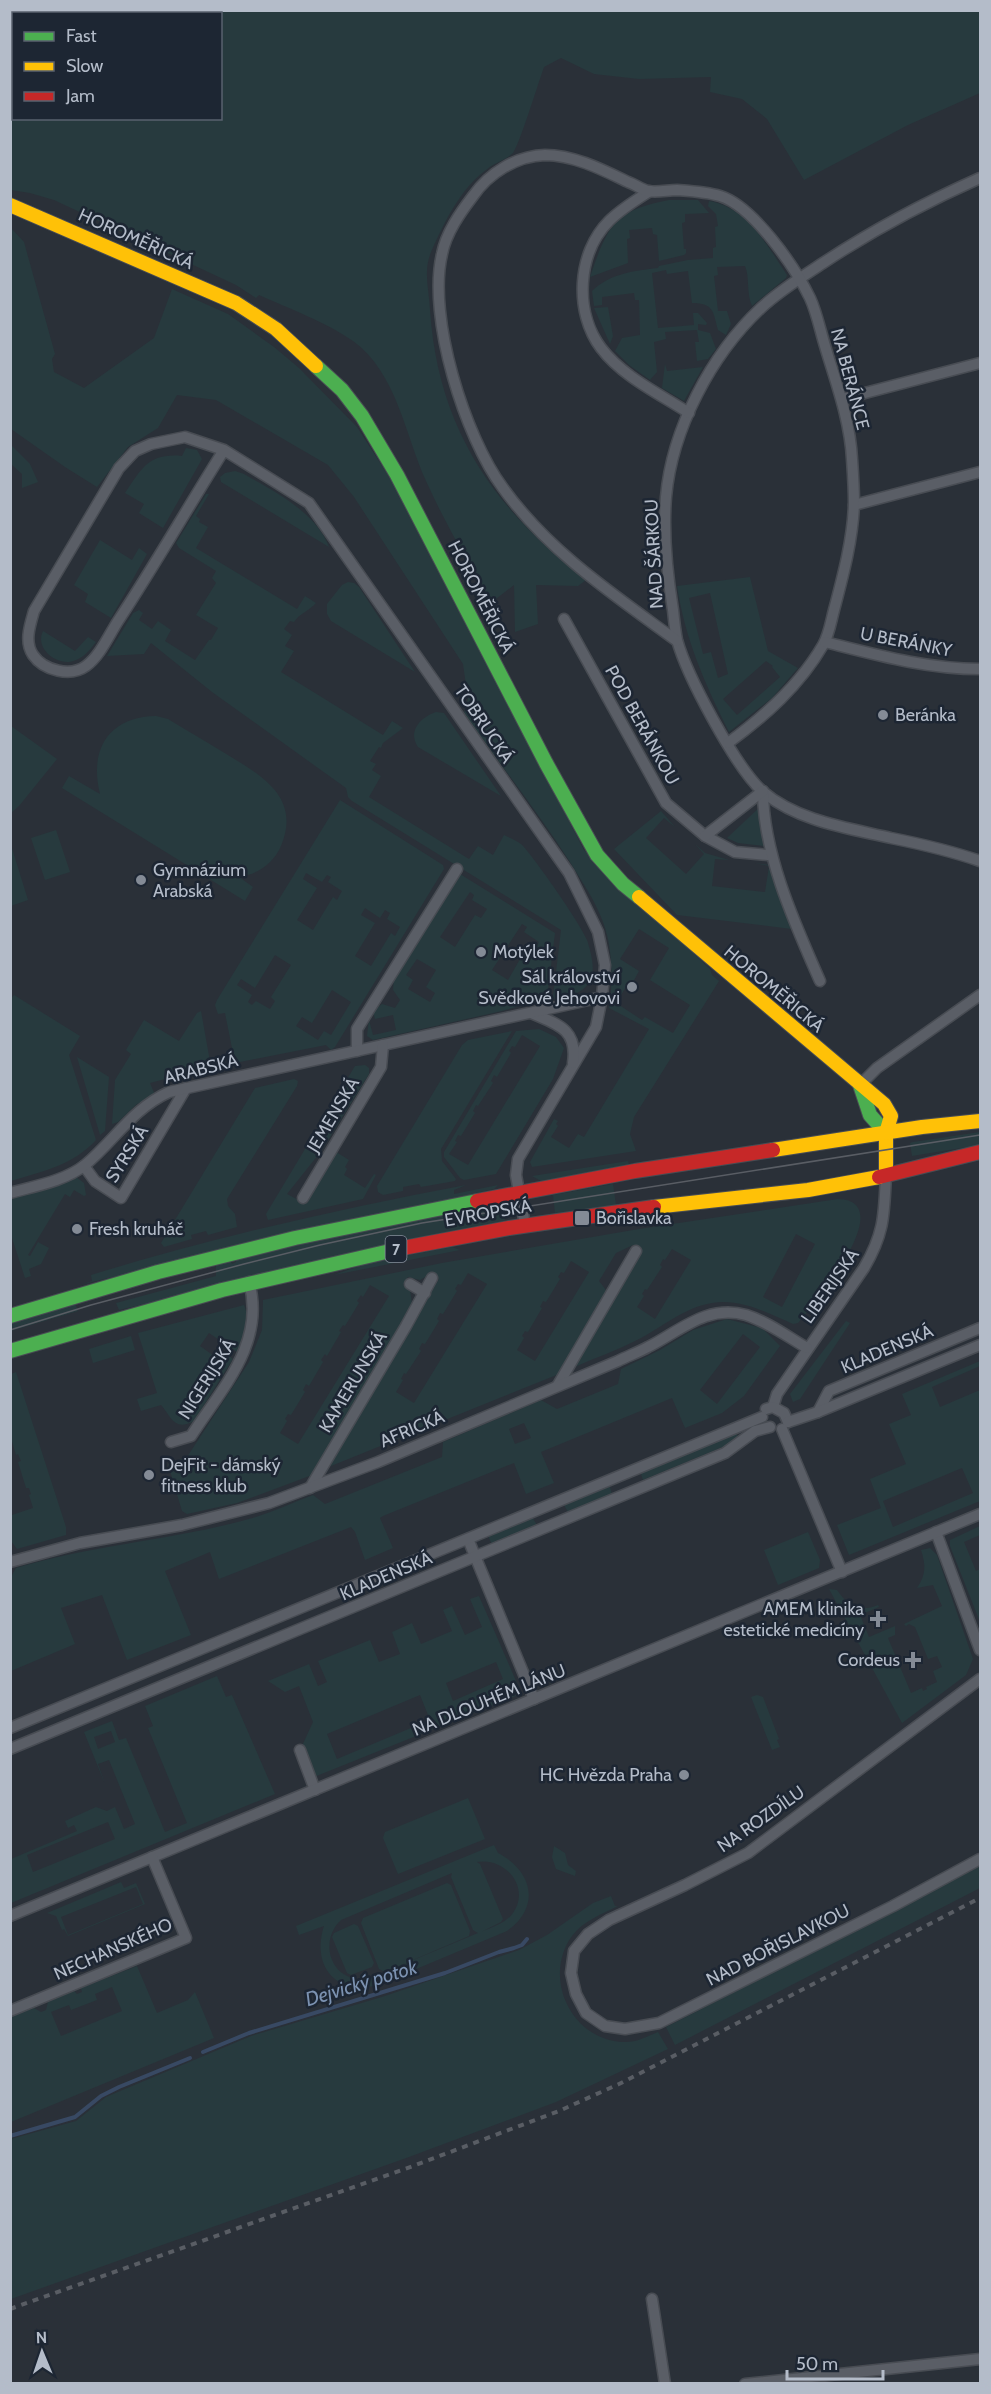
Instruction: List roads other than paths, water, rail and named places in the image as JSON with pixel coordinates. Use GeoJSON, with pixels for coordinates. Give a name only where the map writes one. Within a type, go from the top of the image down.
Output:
{"type":"FeatureCollection","features":[{"type":"Feature","properties":{"kind":"main road","name":"HOROMĚŘICKÁ"},"geometry":{"type":"LineString","coordinates":[[10,206],[236,303],[276,329],[342,390],[362,416],[397,475],[546,763],[597,855],[623,884],[878,1098],[890,1110],[891,1121],[886,1133]]}},
{"type":"Feature","properties":{"kind":"main road","name":"EVROPSKÁ"},"geometry":{"type":"LineString","coordinates":[[10,1316],[78,1294],[240,1251],[380,1220],[635,1171],[981,1121]]}},
{"type":"Feature","properties":{"kind":"main road"},"geometry":{"type":"LineString","coordinates":[[885,1174],[886,1133]]}},
{"type":"Feature","properties":{"kind":"main road","name":"EVROPSKÁ"},"geometry":{"type":"LineString","coordinates":[[10,1351],[129,1314],[249,1282],[385,1251],[585,1215],[843,1185],[926,1163],[981,1152]]}},
{"type":"Feature","properties":{"kind":"street"},"geometry":{"type":"LineString","coordinates":[[650,191],[567,157],[545,155],[520,159],[485,180],[459,215],[442,251],[439,275],[440,316],[444,347],[454,383],[483,454],[500,484],[526,519],[557,549],[598,584],[677,641]]}},
{"type":"Feature","properties":{"kind":"street","name":"NAD ŠÁRKOU"},"geometry":{"type":"LineString","coordinates":[[981,178],[862,237],[799,278],[761,308],[733,339],[709,375],[689,413],[677,445],[666,497],[669,586],[677,641],[695,686],[744,770],[763,791],[795,811],[822,821],[946,850],[981,861]]}},
{"type":"Feature","properties":{"kind":"street","name":"NA BERÁNCE"},"geometry":{"type":"LineString","coordinates":[[650,191],[676,190],[721,196],[738,204],[763,228],[799,278],[811,301],[842,399],[851,448],[854,505],[845,571],[825,642],[790,690],[760,719],[728,743]]}},
{"type":"Feature","properties":{"kind":"street"},"geometry":{"type":"LineString","coordinates":[[650,191],[607,222],[586,261],[582,285],[588,324],[601,347],[623,370],[689,413]]}},
{"type":"Feature","properties":{"kind":"street"},"geometry":{"type":"LineString","coordinates":[[842,399],[981,363]]}},
{"type":"Feature","properties":{"kind":"street","name":"TOBRUCKÁ"},"geometry":{"type":"LineString","coordinates":[[224,450],[135,596],[87,666],[67,672],[53,670],[33,656],[29,646],[28,628],[34,611],[119,468],[135,452],[167,439],[185,437],[224,450],[309,503],[569,873],[598,932],[605,965],[602,998],[596,1027],[573,1069]]}},
{"type":"Feature","properties":{"kind":"street"},"geometry":{"type":"LineString","coordinates":[[854,505],[981,472]]}},
{"type":"Feature","properties":{"kind":"street","name":"POD BERÁNKOU"},"geometry":{"type":"LineString","coordinates":[[564,619],[666,803],[705,836],[735,852],[768,855]]}},
{"type":"Feature","properties":{"kind":"street","name":"U BERÁNKY"},"geometry":{"type":"LineString","coordinates":[[825,642],[899,661],[950,669],[981,669]]}},
{"type":"Feature","properties":{"kind":"street"},"geometry":{"type":"LineString","coordinates":[[705,836],[763,791]]}},
{"type":"Feature","properties":{"kind":"street"},"geometry":{"type":"LineString","coordinates":[[763,791],[763,807],[772,855],[798,931],[820,981]]}},
{"type":"Feature","properties":{"kind":"street"},"geometry":{"type":"LineString","coordinates":[[357,1051],[357,1029],[457,869]]}},
{"type":"Feature","properties":{"kind":"street"},"geometry":{"type":"LineString","coordinates":[[860,1085],[877,1068],[981,995]]}},
{"type":"Feature","properties":{"kind":"street","name":"ARABSKÁ"},"geometry":{"type":"LineString","coordinates":[[10,1193],[68,1176],[84,1166],[143,1106],[169,1092],[602,998]]}},
{"type":"Feature","properties":{"kind":"street"},"geometry":{"type":"LineString","coordinates":[[525,1225],[516,1175],[518,1159],[573,1069],[575,1052],[570,1035],[563,1027],[531,1013]]}},
{"type":"Feature","properties":{"kind":"street","name":"JEMENSKÁ"},"geometry":{"type":"LineString","coordinates":[[303,1198],[381,1067],[383,1045]]}},
{"type":"Feature","properties":{"kind":"street","name":"SYRSKÁ"},"geometry":{"type":"LineString","coordinates":[[84,1166],[95,1181],[122,1198],[186,1088]]}},
{"type":"Feature","properties":{"kind":"street","name":"LIBERIJSKÁ"},"geometry":{"type":"LineString","coordinates":[[773,1407],[777,1394],[877,1246],[883,1225],[885,1174]]}},
{"type":"Feature","properties":{"kind":"street"},"geometry":{"type":"LineString","coordinates":[[558,1385],[636,1251]]}},
{"type":"Feature","properties":{"kind":"street","name":"KAMERUNSKÁ"},"geometry":{"type":"LineString","coordinates":[[310,1488],[432,1278]]}},
{"type":"Feature","properties":{"kind":"street","name":"NIGERIJSKÁ"},"geometry":{"type":"LineString","coordinates":[[171,1442],[191,1436],[244,1355],[250,1339],[254,1306],[249,1282]]}},
{"type":"Feature","properties":{"kind":"street"},"geometry":{"type":"LineString","coordinates":[[410,1284],[425,1293]]}},
{"type":"Feature","properties":{"kind":"street","name":"AFRICKÁ"},"geometry":{"type":"LineString","coordinates":[[10,1562],[80,1543],[182,1526],[269,1503],[378,1462],[648,1348],[693,1320],[707,1315],[744,1315],[763,1322],[807,1348]]}},
{"type":"Feature","properties":{"kind":"street","name":"KLADENSKÁ"},"geometry":{"type":"LineString","coordinates":[[818,1412],[829,1391],[981,1328]]}},
{"type":"Feature","properties":{"kind":"street","name":"KLADENSKÁ"},"geometry":{"type":"LineString","coordinates":[[785,1426],[981,1345]]}},
{"type":"Feature","properties":{"kind":"street"},"geometry":{"type":"LineString","coordinates":[[785,1426],[770,1427],[762,1417],[765,1409],[773,1407],[784,1413],[785,1426],[842,1572]]}},
{"type":"Feature","properties":{"kind":"street","name":"KLADENSKÁ"},"geometry":{"type":"LineString","coordinates":[[10,1728],[762,1417]]}},
{"type":"Feature","properties":{"kind":"street","name":"KLADENSKÁ"},"geometry":{"type":"LineString","coordinates":[[10,1749],[725,1453],[755,1431],[770,1427]]}},
{"type":"Feature","properties":{"kind":"street","name":"NA DLOUHÉM LÁNU"},"geometry":{"type":"LineString","coordinates":[[10,1916],[981,1514]]}},
{"type":"Feature","properties":{"kind":"street"},"geometry":{"type":"LineString","coordinates":[[936,1532],[981,1650]]}},
{"type":"Feature","properties":{"kind":"street"},"geometry":{"type":"LineString","coordinates":[[468,1539],[534,1699]]}},
{"type":"Feature","properties":{"kind":"street","name":"NA ROZDÍLU"},"geometry":{"type":"LineString","coordinates":[[586,2013],[576,1994],[571,1973],[574,1951],[588,1934],[609,1920],[685,1886],[748,1853],[981,1679]]}},
{"type":"Feature","properties":{"kind":"street"},"geometry":{"type":"LineString","coordinates":[[300,1750],[315,1790]]}},
{"type":"Feature","properties":{"kind":"street","name":"NECHANSKÉHO"},"geometry":{"type":"LineString","coordinates":[[10,2011],[186,1938],[152,1857]]}},
{"type":"Feature","properties":{"kind":"street","name":"NAD BOŘISLAVKOU"},"geometry":{"type":"LineString","coordinates":[[586,2013],[605,2026],[625,2029],[659,2023],[893,1906],[981,1859]]}},
{"type":"Feature","properties":{"kind":"street"},"geometry":{"type":"LineString","coordinates":[[652,2299],[664,2384]]}},
{"type":"Feature","properties":{"kind":"street"},"geometry":{"type":"LineString","coordinates":[[745,2384],[981,2359]]}},
{"type":"Feature","properties":{"kind":"waterway","name":"Dejvický potok"},"geometry":{"type":"LineString","coordinates":[[203,2052],[249,2033],[445,1973],[522,1945],[527,1939]]}},
{"type":"Feature","properties":{"kind":"waterway","name":"Dejvický potok"},"geometry":{"type":"LineString","coordinates":[[10,2136],[75,2117],[101,2096],[190,2058]]}},
{"type":"Feature","properties":{"kind":"tram line"},"geometry":{"type":"LineString","coordinates":[[10,1330],[91,1305],[244,1264],[422,1223],[980,1135]]}},
{"type":"Feature","properties":{"kind":"railway"},"geometry":{"type":"LineString","coordinates":[[10,2309],[413,2166],[559,2111],[619,2084],[980,1898]]}},
{"type":"Feature","properties":{"kind":"place","name":"Beránka"},"geometry":{"type":"Point","coordinates":[883,715]}},
{"type":"Feature","properties":{"kind":"place","name":"Gymnázium Arabská"},"geometry":{"type":"Point","coordinates":[141,880]}},
{"type":"Feature","properties":{"kind":"place","name":"Motýlek"},"geometry":{"type":"Point","coordinates":[481,952]}},
{"type":"Feature","properties":{"kind":"place","name":"Sál království Svědkové Jehovovi"},"geometry":{"type":"Point","coordinates":[632,987]}},
{"type":"Feature","properties":{"kind":"place","name":"Bořislavka"},"geometry":{"type":"Point","coordinates":[582,1218]}},
{"type":"Feature","properties":{"kind":"place","name":"Fresh kruháč"},"geometry":{"type":"Point","coordinates":[77,1229]}},
{"type":"Feature","properties":{"kind":"place","name":"DejFit - dámský fitness klub"},"geometry":{"type":"Point","coordinates":[149,1475]}},
{"type":"Feature","properties":{"kind":"place","name":"AMEM klinika estetické medicíny"},"geometry":{"type":"Point","coordinates":[878,1619]}},
{"type":"Feature","properties":{"kind":"place","name":"Cordeus"},"geometry":{"type":"Point","coordinates":[913,1660]}},
{"type":"Feature","properties":{"kind":"place","name":"HC Hvězda Praha"},"geometry":{"type":"Point","coordinates":[684,1775]}}]}
